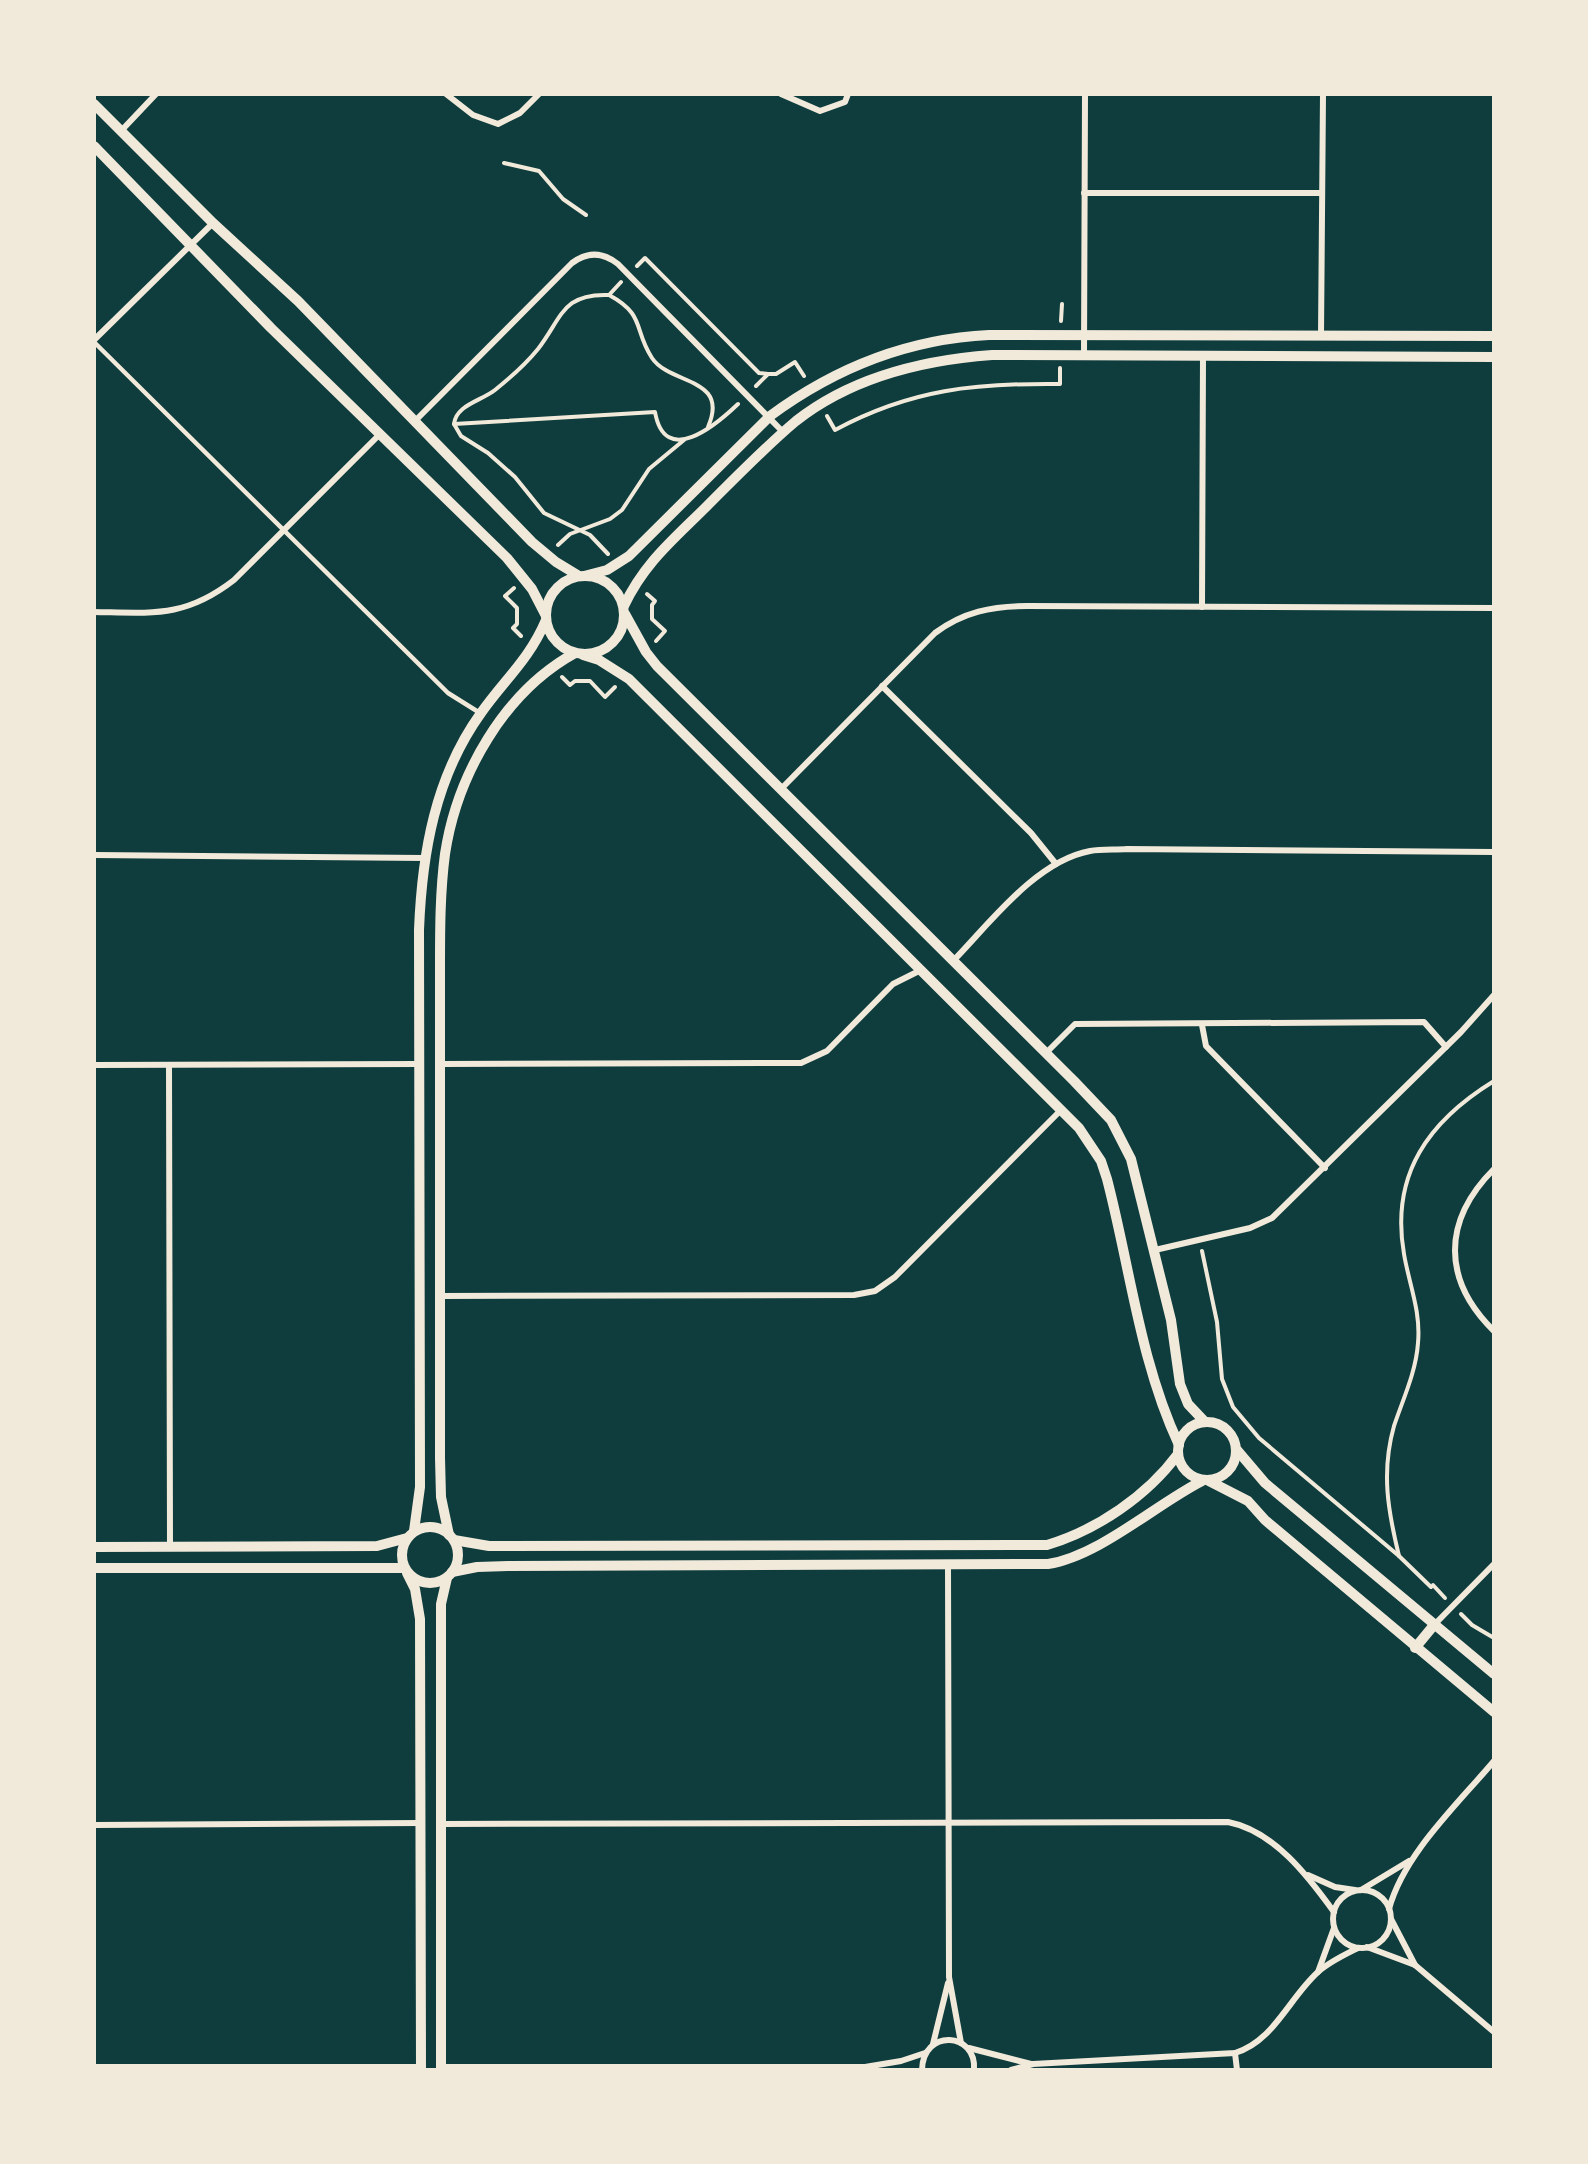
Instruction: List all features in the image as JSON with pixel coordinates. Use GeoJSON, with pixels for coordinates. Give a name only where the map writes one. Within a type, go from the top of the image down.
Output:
{"type":"FeatureCollection","features":[{"type":"Feature","properties":{"kind":"street"},"geometry":{"type":"LineString","coordinates":[[121,131],[156,94]]}},
{"type":"Feature","properties":{"kind":"street"},"geometry":{"type":"LineString","coordinates":[[446,94],[473,115],[498,124],[520,113],[538,94]]}},
{"type":"Feature","properties":{"kind":"street"},"geometry":{"type":"LineString","coordinates":[[780,94],[820,111],[845,102],[848,94]]}},
{"type":"Feature","properties":{"kind":"street"},"geometry":{"type":"LineString","coordinates":[[1084,355],[1085,94]]}},
{"type":"Feature","properties":{"kind":"street"},"geometry":{"type":"LineString","coordinates":[[1322,336],[1323,94]]}},
{"type":"Feature","properties":{"kind":"street"},"geometry":{"type":"LineString","coordinates":[[94,104],[213,223],[298,301],[414,422],[547,555],[582,576],[597,578],[609,584],[618,594],[646,652],[1100,1107],[1122,1139],[1140,1186],[1171,1320],[1180,1384],[1188,1404],[1205,1422]]}},
{"type":"Feature","properties":{"kind":"street"},"geometry":{"type":"LineString","coordinates":[[94,146],[192,244],[271,328],[381,433],[524,578],[546,618],[555,641],[579,654],[599,660],[625,676],[1079,1128],[1101,1161],[1154,1379],[1163,1412],[1185,1471],[1248,1501],[1265,1520],[1494,1712]]}},
{"type":"Feature","properties":{"kind":"street"},"geometry":{"type":"LineString","coordinates":[[1084,193],[1323,193]]}},
{"type":"Feature","properties":{"kind":"street"},"geometry":{"type":"LineString","coordinates":[[94,341],[213,223]]}},
{"type":"Feature","properties":{"kind":"street"},"geometry":{"type":"LineString","coordinates":[[414,422],[580,258],[598,254],[609,257],[629,275],[770,416],[784,433]]}},
{"type":"Feature","properties":{"kind":"street"},"geometry":{"type":"LineString","coordinates":[[94,2067],[421,2068],[420,1619],[415,1588],[406,1570],[401,1552],[411,1535],[420,1487],[419,930],[424,858],[432,819],[445,781],[460,748],[480,713],[533,648],[546,618],[552,595],[559,586],[582,576],[607,570],[617,564],[644,542],[770,416],[811,388],[866,361],[917,345],[963,336],[1494,336]]}},
{"type":"Feature","properties":{"kind":"street"},"geometry":{"type":"LineString","coordinates":[[948,1544],[949,1977],[943,2013],[933,2044],[925,2053],[900,2061],[865,2067],[441,2068],[441,1604],[450,1575],[458,1560],[441,1497],[441,906],[446,851],[452,824],[483,747],[530,685],[551,666],[579,654],[596,653],[613,643],[623,627],[624,610],[635,582],[666,547],[784,433],[818,406],[848,390],[912,366],[938,360],[992,355],[1494,357]]}},
{"type":"Feature","properties":{"kind":"street"},"geometry":{"type":"LineString","coordinates":[[1202,607],[1203,356]]}},
{"type":"Feature","properties":{"kind":"street"},"geometry":{"type":"LineString","coordinates":[[94,612],[158,612],[192,606],[234,580],[381,433]]}},
{"type":"Feature","properties":{"kind":"street"},"geometry":{"type":"LineString","coordinates":[[781,789],[935,633],[950,622],[983,609],[1002,606],[1494,608]]}},
{"type":"Feature","properties":{"kind":"street"},"geometry":{"type":"LineString","coordinates":[[882,686],[1031,833],[1056,864]]}},
{"type":"Feature","properties":{"kind":"street"},"geometry":{"type":"LineString","coordinates":[[954,960],[1034,880],[1056,864],[1089,852],[1106,850],[1494,852]]}},
{"type":"Feature","properties":{"kind":"street"},"geometry":{"type":"LineString","coordinates":[[94,855],[424,858]]}},
{"type":"Feature","properties":{"kind":"street"},"geometry":{"type":"LineString","coordinates":[[441,1064],[801,1063],[827,1051],[893,984],[921,970]]}},
{"type":"Feature","properties":{"kind":"street"},"geometry":{"type":"LineString","coordinates":[[1155,1250],[1250,1228],[1272,1218],[1446,1047],[1494,995]]}},
{"type":"Feature","properties":{"kind":"street"},"geometry":{"type":"LineString","coordinates":[[1047,1053],[1075,1024],[1424,1022],[1446,1047]]}},
{"type":"Feature","properties":{"kind":"street"},"geometry":{"type":"LineString","coordinates":[[1202,1025],[1206,1046],[1325,1168]]}},
{"type":"Feature","properties":{"kind":"street"},"geometry":{"type":"LineString","coordinates":[[94,1065],[419,1064]]}},
{"type":"Feature","properties":{"kind":"street"},"geometry":{"type":"LineString","coordinates":[[169,1065],[170,1568]]}},
{"type":"Feature","properties":{"kind":"street"},"geometry":{"type":"LineString","coordinates":[[419,1296],[854,1295],[875,1291],[895,1277],[1061,1110]]}},
{"type":"Feature","properties":{"kind":"street"},"geometry":{"type":"LineString","coordinates":[[1494,1169],[1469,1198],[1461,1214],[1454,1252],[1456,1273],[1463,1292],[1472,1307],[1494,1332]]}},
{"type":"Feature","properties":{"kind":"street"},"geometry":{"type":"LineString","coordinates":[[94,1547],[377,1546],[432,1527],[452,1538],[489,1546],[948,1544],[1025,1546],[1064,1540],[1085,1530],[1148,1489],[1178,1449],[1188,1429],[1205,1422],[1214,1423],[1230,1432],[1237,1450],[1265,1483],[1494,1674]]}},
{"type":"Feature","properties":{"kind":"street"},"geometry":{"type":"LineString","coordinates":[[94,1568],[406,1570],[419,1582],[426,1583],[477,1567],[1032,1565],[1063,1562],[1090,1550],[1173,1496],[1226,1474],[1236,1459],[1237,1450]]}},
{"type":"Feature","properties":{"kind":"street"},"geometry":{"type":"LineString","coordinates":[[1415,1648],[1434,1625],[1494,1564]]}},
{"type":"Feature","properties":{"kind":"street"},"geometry":{"type":"LineString","coordinates":[[1415,1965],[1390,1919],[1389,1909],[1393,1892],[1411,1860],[1494,1761]]}},
{"type":"Feature","properties":{"kind":"street"},"geometry":{"type":"LineString","coordinates":[[441,1824],[1228,1822],[1254,1831],[1307,1875],[1334,1912]]}},
{"type":"Feature","properties":{"kind":"street"},"geometry":{"type":"LineString","coordinates":[[94,1825],[421,1823]]}},
{"type":"Feature","properties":{"kind":"street"},"geometry":{"type":"LineString","coordinates":[[1317,1973],[1334,1928],[1334,1912],[1342,1897],[1359,1890],[1411,1860]]}},
{"type":"Feature","properties":{"kind":"street"},"geometry":{"type":"LineString","coordinates":[[1307,1875],[1335,1887],[1378,1895],[1389,1909]]}},
{"type":"Feature","properties":{"kind":"street"},"geometry":{"type":"LineString","coordinates":[[1011,2070],[1033,2064],[1235,2053],[1257,2043],[1317,1973],[1358,1948],[1367,1947],[1384,1937],[1390,1919]]}},
{"type":"Feature","properties":{"kind":"street"},"geometry":{"type":"LineString","coordinates":[[1334,1928],[1343,1941],[1358,1948]]}},
{"type":"Feature","properties":{"kind":"street"},"geometry":{"type":"LineString","coordinates":[[1367,1947],[1415,1965],[1494,2032]]}},
{"type":"Feature","properties":{"kind":"street"},"geometry":{"type":"LineString","coordinates":[[949,1977],[961,2043]]}},
{"type":"Feature","properties":{"kind":"street"},"geometry":{"type":"LineString","coordinates":[[933,2044],[945,2040],[961,2043],[968,2048],[1033,2064]]}},
{"type":"Feature","properties":{"kind":"street"},"geometry":{"type":"LineString","coordinates":[[968,2048],[973,2056],[974,2070]]}},
{"type":"Feature","properties":{"kind":"street"},"geometry":{"type":"LineString","coordinates":[[922,2070],[925,2053]]}},
{"type":"Feature","properties":{"kind":"street"},"geometry":{"type":"LineString","coordinates":[[1235,2053],[1237,2070]]}},
{"type":"Feature","properties":{"kind":"street"},"geometry":{"type":"LineString","coordinates":[[865,2067],[875,2070]]}},
{"type":"Feature","properties":{"kind":"lane"},"geometry":{"type":"LineString","coordinates":[[94,341],[448,693],[480,713]]}},
{"type":"Feature","properties":{"kind":"path"},"geometry":{"type":"LineString","coordinates":[[504,163],[539,171],[569,204],[586,215]]}},
{"type":"Feature","properties":{"kind":"path"},"geometry":{"type":"LineString","coordinates":[[609,295],[645,258],[759,373],[768,374]]}},
{"type":"Feature","properties":{"kind":"path"},"geometry":{"type":"LineString","coordinates":[[617,564],[596,540],[544,513],[515,477],[488,453],[461,436],[456,429],[455,418],[460,410],[491,393],[523,366],[568,304],[587,295],[609,295],[631,310],[653,360],[705,390],[712,408],[712,418],[707,430]]}},
{"type":"Feature","properties":{"kind":"path"},"geometry":{"type":"LineString","coordinates":[[547,555],[565,538],[579,530],[610,519],[622,510],[630,502],[649,469],[684,440]]}},
{"type":"Feature","properties":{"kind":"path"},"geometry":{"type":"LineString","coordinates":[[524,578],[505,597],[518,608],[517,624],[513,628],[533,648]]}},
{"type":"Feature","properties":{"kind":"path"},"geometry":{"type":"LineString","coordinates":[[635,582],[655,601],[651,605],[652,619],[665,631],[646,652]]}},
{"type":"Feature","properties":{"kind":"path"},"geometry":{"type":"LineString","coordinates":[[551,666],[570,685],[574,681],[590,681],[605,697],[625,676]]}},
{"type":"Feature","properties":{"kind":"path"},"geometry":{"type":"LineString","coordinates":[[1399,1556],[1386,1495],[1385,1472],[1394,1428],[1416,1361],[1419,1324],[1416,1300],[1404,1253],[1401,1226],[1405,1181],[1423,1144],[1442,1121],[1494,1081]]}},
{"type":"Feature","properties":{"kind":"path"},"geometry":{"type":"LineString","coordinates":[[1199,1239],[1217,1322],[1222,1379],[1233,1407],[1259,1438],[1399,1556],[1431,1587]]}}]}
